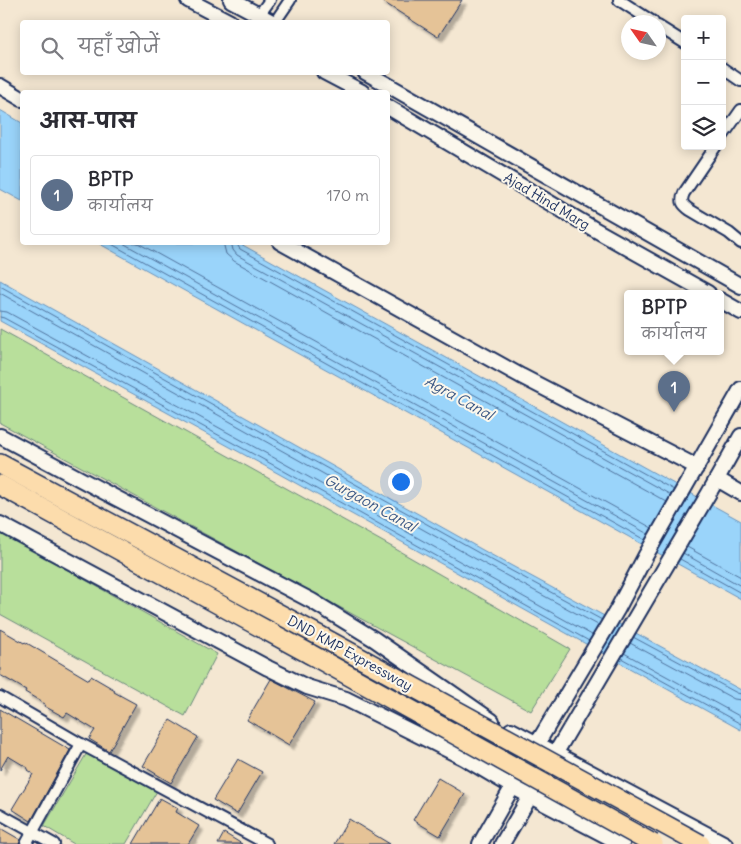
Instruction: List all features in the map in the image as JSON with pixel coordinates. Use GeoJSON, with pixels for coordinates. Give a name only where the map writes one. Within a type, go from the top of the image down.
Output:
{"type":"FeatureCollection","features":[{"type":"Feature","properties":{"kind":"highway","name":"DND KMP Expressway"},"geometry":{"type":"LineString","coordinates":[[0,464],[320,636],[700,844]]}},
{"type":"Feature","properties":{"kind":"highway","name":"DND KMP Expressway"},"geometry":{"type":"LineString","coordinates":[[0,485],[653,844]]}},
{"type":"Feature","properties":{"kind":"street"},"geometry":{"type":"LineString","coordinates":[[188,0],[226,20]]}},
{"type":"Feature","properties":{"kind":"street"},"geometry":{"type":"LineString","coordinates":[[231,0],[269,20]]}},
{"type":"Feature","properties":{"kind":"street"},"geometry":{"type":"LineString","coordinates":[[259,15],[270,0]]}},
{"type":"Feature","properties":{"kind":"street"},"geometry":{"type":"LineString","coordinates":[[275,20],[290,0]]}},
{"type":"Feature","properties":{"kind":"street"},"geometry":{"type":"LineString","coordinates":[[619,0],[642,15]]}},
{"type":"Feature","properties":{"kind":"street"},"geometry":{"type":"LineString","coordinates":[[666,31],[681,40]]}},
{"type":"Feature","properties":{"kind":"street"},"geometry":{"type":"LineString","coordinates":[[726,71],[741,80]]}},
{"type":"Feature","properties":{"kind":"street"},"geometry":{"type":"LineString","coordinates":[[330,75],[358,90]]}},
{"type":"Feature","properties":{"kind":"street"},"geometry":{"type":"LineString","coordinates":[[370,75],[741,286]]}},
{"type":"Feature","properties":{"kind":"street"},"geometry":{"type":"LineString","coordinates":[[0,86],[20,97]]}},
{"type":"Feature","properties":{"kind":"street","name":"Ajad Hind Marg"},"geometry":{"type":"LineString","coordinates":[[390,107],[703,290]]}},
{"type":"Feature","properties":{"kind":"street"},"geometry":{"type":"LineString","coordinates":[[726,131],[741,110]]}},
{"type":"Feature","properties":{"kind":"street"},"geometry":{"type":"LineString","coordinates":[[713,150],[684,193],[682,202],[684,206],[729,233],[741,243]]}},
{"type":"Feature","properties":{"kind":"street"},"geometry":{"type":"LineString","coordinates":[[646,257],[656,238]]}},
{"type":"Feature","properties":{"kind":"street"},"geometry":{"type":"LineString","coordinates":[[285,245],[521,376],[697,467]]}},
{"type":"Feature","properties":{"kind":"street"},"geometry":{"type":"LineString","coordinates":[[724,302],[741,312]]}},
{"type":"Feature","properties":{"kind":"street"},"geometry":{"type":"LineString","coordinates":[[480,844],[617,610],[646,555],[741,389]]}},
{"type":"Feature","properties":{"kind":"street"},"geometry":{"type":"LineString","coordinates":[[0,436],[312,601],[374,639],[487,718],[725,844]]}},
{"type":"Feature","properties":{"kind":"street"},"geometry":{"type":"LineString","coordinates":[[502,844],[635,620],[741,436]]}},
{"type":"Feature","properties":{"kind":"street"},"geometry":{"type":"LineString","coordinates":[[717,479],[741,493]]}},
{"type":"Feature","properties":{"kind":"street"},"geometry":{"type":"LineString","coordinates":[[0,524],[268,668],[307,687],[346,699],[464,758],[514,787],[622,844]]}},
{"type":"Feature","properties":{"kind":"street"},"geometry":{"type":"LineString","coordinates":[[632,583],[650,593]]}},
{"type":"Feature","properties":{"kind":"street"},"geometry":{"type":"LineString","coordinates":[[0,697],[81,744],[267,844]]}},
{"type":"Feature","properties":{"kind":"street"},"geometry":{"type":"LineString","coordinates":[[26,844],[81,744]]}},
{"type":"Feature","properties":{"kind":"street"},"geometry":{"type":"LineString","coordinates":[[0,814],[54,844]]}},
{"type":"Feature","properties":{"kind":"green space"},"geometry":{"type":"Polygon","coordinates":[[[0,329],[392,547],[570,649],[531,711],[0,423],[0,329]]]}},
{"type":"Feature","properties":{"kind":"green space"},"geometry":{"type":"Polygon","coordinates":[[[0,532],[217,654],[185,716],[0,614],[0,532]]]}},
{"type":"Feature","properties":{"kind":"green space"},"geometry":{"type":"Polygon","coordinates":[[[88,751],[157,791],[126,844],[74,844],[44,826],[88,751]]]}},
{"type":"Feature","properties":{"kind":"water"},"geometry":{"type":"Polygon","coordinates":[[[0,110],[20,122],[20,200],[0,189],[0,110]]]}},
{"type":"Feature","properties":{"kind":"water","name":"Agra Canal"},"geometry":{"type":"Polygon","coordinates":[[[102,245],[243,245],[741,521],[741,599],[102,245]]]}},
{"type":"Feature","properties":{"kind":"water","name":"Gurgaon Canal"},"geometry":{"type":"Polygon","coordinates":[[[0,280],[488,553],[741,690],[741,730],[0,321],[0,280]]]}},
{"type":"Feature","properties":{"kind":"building"},"geometry":{"type":"Polygon","coordinates":[[[380,0],[462,0],[438,37],[380,0]]]}},
{"type":"Feature","properties":{"kind":"building"},"geometry":{"type":"Polygon","coordinates":[[[0,629],[89,680],[91,676],[136,704],[109,751],[89,739],[95,730],[67,713],[64,717],[44,706],[45,704],[25,692],[26,690],[0,675],[0,629]]]}},
{"type":"Feature","properties":{"kind":"building"},"geometry":{"type":"Polygon","coordinates":[[[271,679],[315,702],[289,745],[247,720],[271,679]]]}},
{"type":"Feature","properties":{"kind":"building"},"geometry":{"type":"Polygon","coordinates":[[[0,709],[70,750],[31,821],[12,809],[33,774],[27,770],[28,768],[8,756],[0,770],[0,709]]]}},
{"type":"Feature","properties":{"kind":"building"},"geometry":{"type":"Polygon","coordinates":[[[170,720],[198,737],[171,783],[143,766],[170,720]]]}},
{"type":"Feature","properties":{"kind":"building"},"geometry":{"type":"Polygon","coordinates":[[[238,759],[262,772],[237,814],[213,800],[238,759]]]}},
{"type":"Feature","properties":{"kind":"building"},"geometry":{"type":"Polygon","coordinates":[[[438,778],[465,794],[440,836],[413,820],[438,778]]]}},
{"type":"Feature","properties":{"kind":"building"},"geometry":{"type":"Polygon","coordinates":[[[160,798],[178,808],[176,812],[199,826],[188,844],[133,844],[160,798]]]}},
{"type":"Feature","properties":{"kind":"building"},"geometry":{"type":"Polygon","coordinates":[[[349,819],[370,832],[390,844],[334,844],[349,819]]]}},
{"type":"Feature","properties":{"kind":"building"},"geometry":{"type":"Polygon","coordinates":[[[0,828],[21,840],[19,844],[0,844],[0,828]]]}},
{"type":"Feature","properties":{"kind":"building"},"geometry":{"type":"Polygon","coordinates":[[[224,833],[242,844],[218,844],[224,833]]]}},
{"type":"Feature","properties":{"kind":"place","name":"BPTP"},"geometry":{"type":"Point","coordinates":[674,412]}}]}
